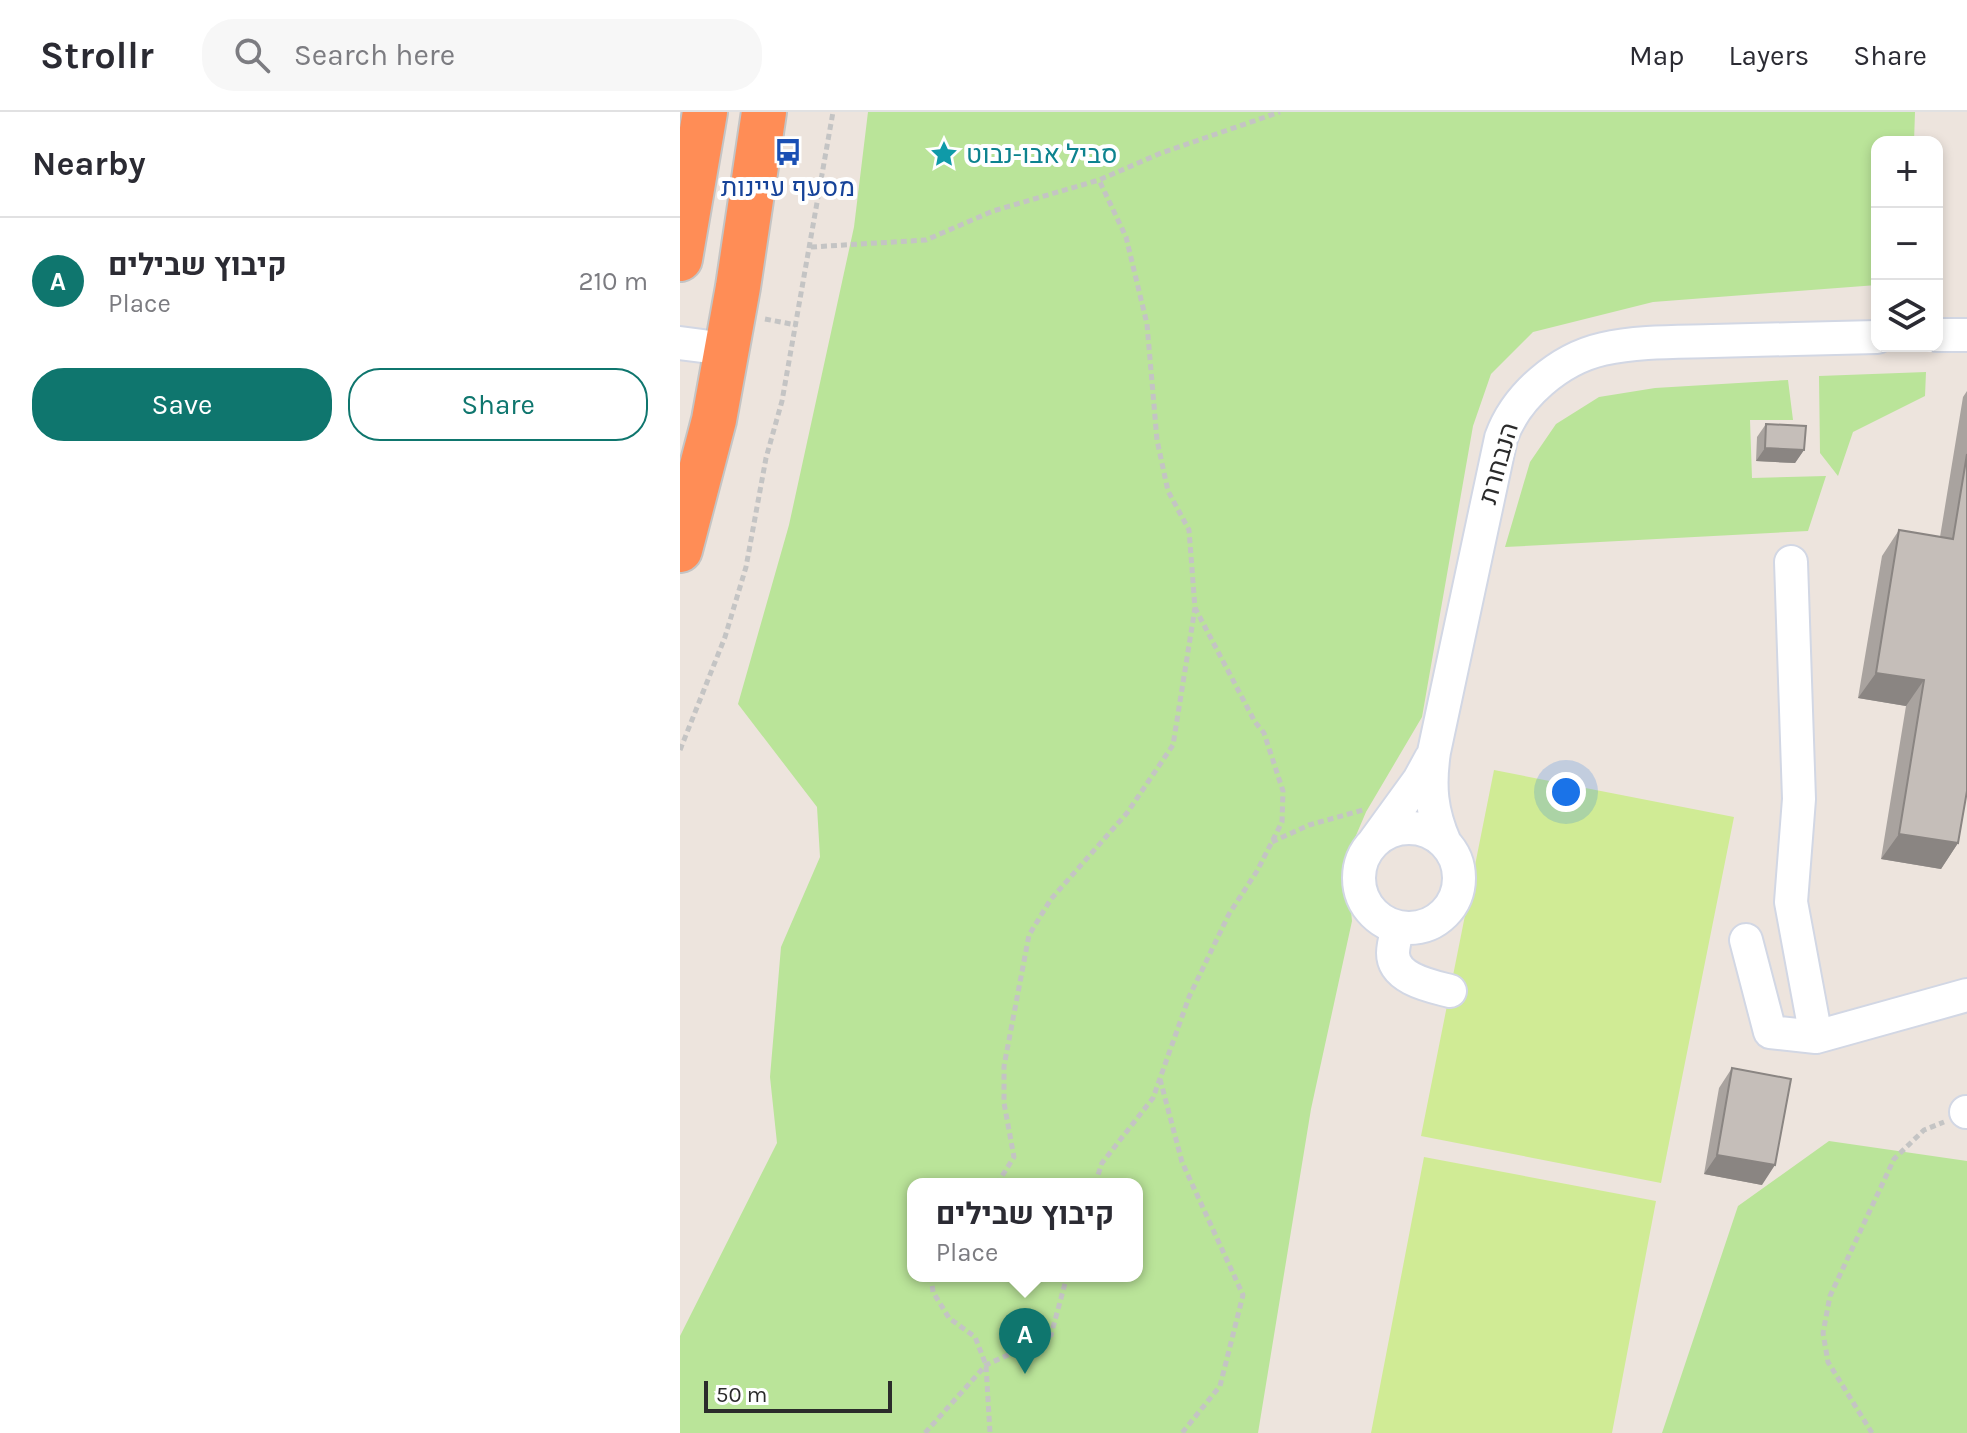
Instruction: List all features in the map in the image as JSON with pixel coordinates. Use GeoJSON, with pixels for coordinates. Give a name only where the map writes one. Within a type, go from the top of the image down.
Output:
{"type":"FeatureCollection","features":[{"type":"Feature","properties":{"kind":"highway"},"geometry":{"type":"LineString","coordinates":[[680,550],[714,420],[764,112]]}},
{"type":"Feature","properties":{"kind":"highway"},"geometry":{"type":"LineString","coordinates":[[680,209],[703,128]]}},
{"type":"Feature","properties":{"kind":"highway"},"geometry":{"type":"LineString","coordinates":[[680,259],[703,128]]}},
{"type":"Feature","properties":{"kind":"street"},"geometry":{"type":"LineString","coordinates":[[1943,335],[1967,335]]}},
{"type":"Feature","properties":{"kind":"street","name":"הנבחרת"},"geometry":{"type":"LineString","coordinates":[[1445,843],[1433,816],[1434,752],[1501,438],[1508,418],[1523,399],[1561,368],[1602,349],[1680,342],[1871,337]]}},
{"type":"Feature","properties":{"kind":"street"},"geometry":{"type":"LineString","coordinates":[[680,343],[726,349]]}},
{"type":"Feature","properties":{"kind":"street"},"geometry":{"type":"LineString","coordinates":[[1791,562],[1799,799],[1791,902],[1816,1037]]}},
{"type":"Feature","properties":{"kind":"street","name":"הנבחרת"},"geometry":{"type":"LineString","coordinates":[[1372,844],[1419,780],[1434,752]]}},
{"type":"Feature","properties":{"kind":"street"},"geometry":{"type":"LineString","coordinates":[[1408,829],[1432,834],[1445,843],[1454,856],[1459,872],[1459,888],[1453,903],[1443,915],[1430,924],[1414,928],[1398,927],[1382,920],[1369,908],[1361,893],[1359,875],[1363,859],[1372,844],[1385,834],[1408,829]]}},
{"type":"Feature","properties":{"kind":"street"},"geometry":{"type":"LineString","coordinates":[[1398,927],[1392,956],[1398,969],[1417,981],[1450,991]]}},
{"type":"Feature","properties":{"kind":"street"},"geometry":{"type":"LineString","coordinates":[[1746,940],[1770,1032],[1816,1037],[1967,995]]}},
{"type":"Feature","properties":{"kind":"path"},"geometry":{"type":"LineString","coordinates":[[680,750],[725,637],[746,567],[766,458],[782,401],[833,112]]}},
{"type":"Feature","properties":{"kind":"path"},"geometry":{"type":"LineString","coordinates":[[811,247],[926,240],[993,211],[1099,180],[1161,153],[1280,112]]}},
{"type":"Feature","properties":{"kind":"path"},"geometry":{"type":"LineString","coordinates":[[1001,1178],[1014,1157],[1004,1103],[1004,1066],[1029,935],[1051,899],[1127,813],[1173,745],[1195,608],[1189,530],[1168,491],[1157,440],[1147,324],[1126,237],[1099,180]]}},
{"type":"Feature","properties":{"kind":"path"},"geometry":{"type":"LineString","coordinates":[[1097,1178],[1102,1163],[1153,1098],[1189,997],[1222,928],[1282,822],[1283,791],[1264,733],[1255,722],[1195,608]]}},
{"type":"Feature","properties":{"kind":"path"},"geometry":{"type":"LineString","coordinates":[[1272,842],[1309,825],[1352,812],[1403,802]]}},
{"type":"Feature","properties":{"kind":"path"},"geometry":{"type":"LineString","coordinates":[[1160,1079],[1182,1162],[1243,1295],[1220,1386],[1182,1433]]}},
{"type":"Feature","properties":{"kind":"path"},"geometry":{"type":"LineString","coordinates":[[1872,1433],[1828,1362],[1823,1333],[1830,1296],[1894,1159],[1924,1130],[1967,1112]]}},
{"type":"Feature","properties":{"kind":"path"},"geometry":{"type":"LineString","coordinates":[[932,1282],[933,1292],[949,1318],[975,1337],[986,1365],[990,1433]]}},
{"type":"Feature","properties":{"kind":"path"},"geometry":{"type":"LineString","coordinates":[[925,1433],[986,1365],[1051,1335],[1065,1282]]}},
{"type":"Feature","properties":{"kind":"green space"},"geometry":{"type":"Polygon","coordinates":[[[868,112],[1915,112],[1914,136],[1871,136],[1871,285],[1653,302],[1533,332],[1491,374],[1473,426],[1422,717],[1366,812],[1346,859],[1352,921],[1311,1109],[1258,1433],[680,1433],[680,1336],[777,1143],[770,1077],[781,947],[820,857],[817,807],[738,704],[789,525],[854,227],[868,112]]]}},
{"type":"Feature","properties":{"kind":"green space"},"geometry":{"type":"Polygon","coordinates":[[[1926,372],[1925,396],[1853,432],[1838,476],[1820,453],[1819,376],[1926,372]]]}},
{"type":"Feature","properties":{"kind":"green space"},"geometry":{"type":"Polygon","coordinates":[[[1788,380],[1793,420],[1750,420],[1752,478],[1826,476],[1808,531],[1505,547],[1530,462],[1556,424],[1599,397],[1655,388],[1788,380]]]}},
{"type":"Feature","properties":{"kind":"green space"},"geometry":{"type":"Polygon","coordinates":[[[1494,770],[1734,817],[1661,1183],[1421,1136],[1494,770]]]}},
{"type":"Feature","properties":{"kind":"green space"},"geometry":{"type":"Polygon","coordinates":[[[1829,1141],[1967,1161],[1967,1433],[1662,1433],[1738,1206],[1829,1141]]]}},
{"type":"Feature","properties":{"kind":"green space"},"geometry":{"type":"Polygon","coordinates":[[[1424,1157],[1656,1201],[1612,1433],[1371,1433],[1424,1157]]]}},
{"type":"Feature","properties":{"kind":"building"},"geometry":{"type":"Polygon","coordinates":[[[1766,424],[1806,426],[1804,450],[1765,448],[1766,424]]]}},
{"type":"Feature","properties":{"kind":"building"},"geometry":{"type":"Polygon","coordinates":[[[1967,454],[1967,791],[1958,843],[1899,834],[1924,680],[1876,673],[1899,530],[1953,539],[1967,454]]]}},
{"type":"Feature","properties":{"kind":"building"},"geometry":{"type":"Polygon","coordinates":[[[1732,1068],[1791,1079],[1775,1165],[1717,1155],[1732,1068]]]}},
{"type":"Feature","properties":{"kind":"place","name":"מסעף עיינות"},"geometry":{"type":"Point","coordinates":[788,152]}},
{"type":"Feature","properties":{"kind":"place","name":"סביל אבו-נבוט"},"geometry":{"type":"Point","coordinates":[944,154]}},
{"type":"Feature","properties":{"kind":"place","name":"קיבוץ שבילים"},"geometry":{"type":"Point","coordinates":[1025,1374]}}]}
